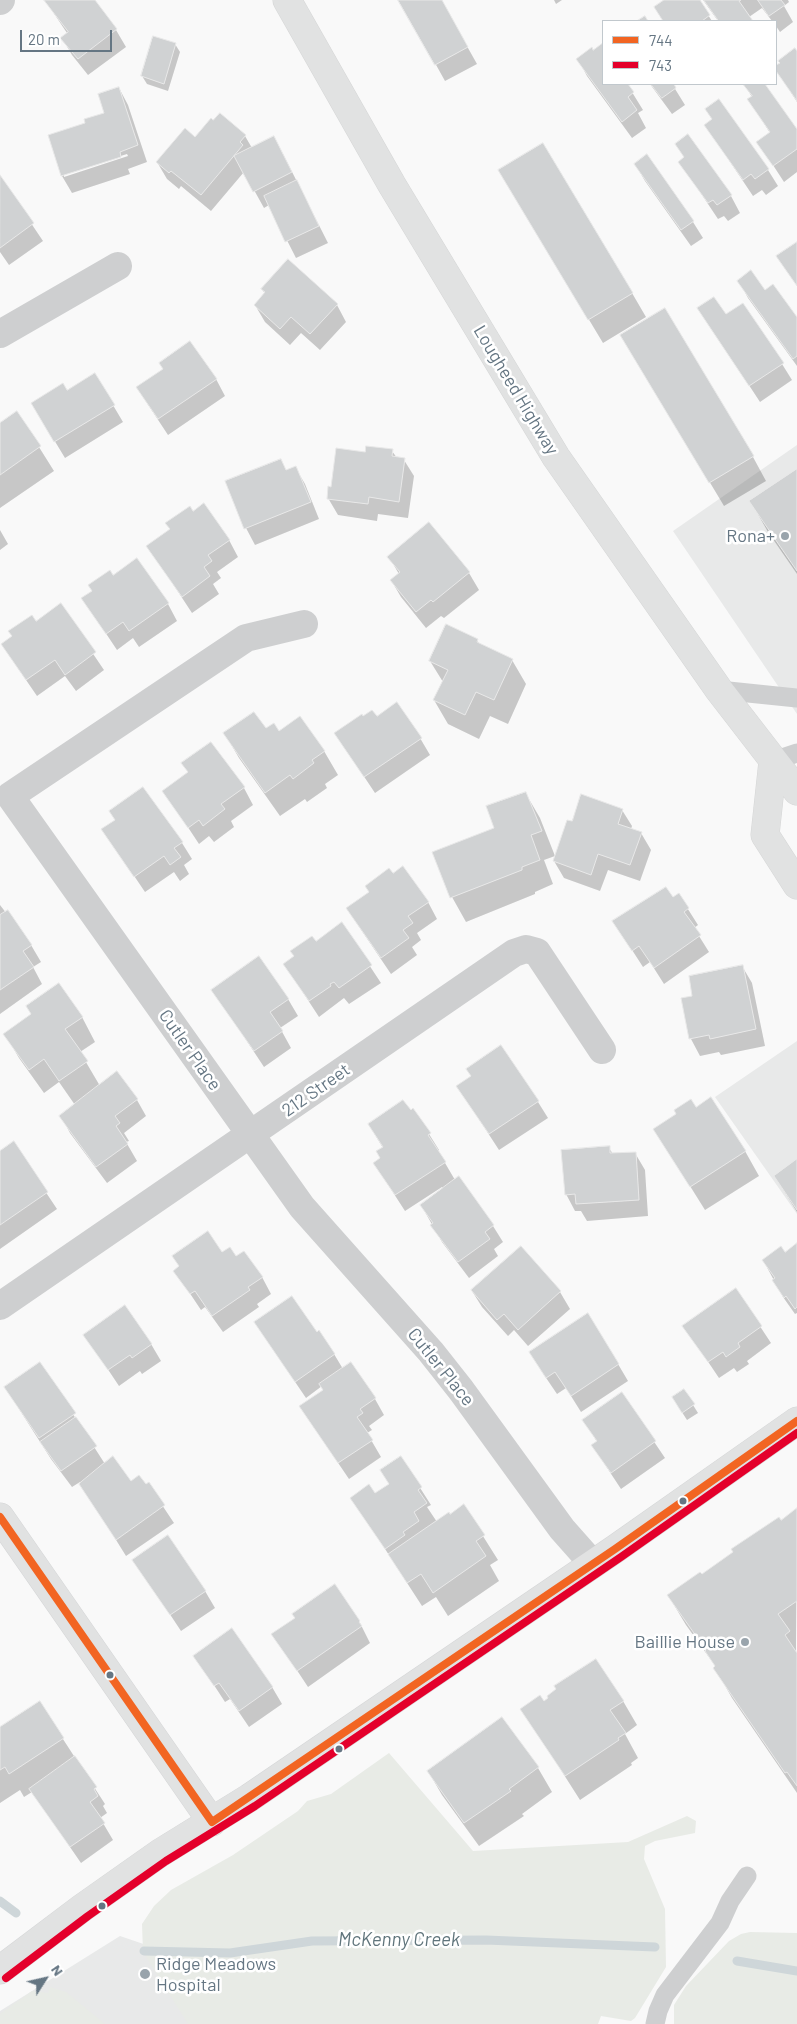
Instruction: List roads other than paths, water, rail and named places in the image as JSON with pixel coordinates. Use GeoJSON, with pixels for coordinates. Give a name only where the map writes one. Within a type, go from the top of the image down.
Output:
{"type":"FeatureCollection","features":[{"type":"Feature","properties":{"kind":"main road","name":"Lougheed Highway"},"geometry":{"type":"LineString","coordinates":[[287,0],[392,185],[556,457],[719,690],[785,757],[797,791]]}},
{"type":"Feature","properties":{"kind":"main road"},"geometry":{"type":"LineString","coordinates":[[785,757],[764,835],[797,885]]}},
{"type":"Feature","properties":{"kind":"main road"},"geometry":{"type":"LineString","coordinates":[[0,1970],[82,1908],[160,1853],[212,1822],[593,1564],[797,1421]]}},
{"type":"Feature","properties":{"kind":"main road"},"geometry":{"type":"LineString","coordinates":[[0,1516],[212,1822]]}},
{"type":"Feature","properties":{"kind":"street"},"geometry":{"type":"LineString","coordinates":[[0,334],[118,266]]}},
{"type":"Feature","properties":{"kind":"street","name":"Cutler Place"},"geometry":{"type":"LineString","coordinates":[[304,624],[246,638],[10,796],[302,1207],[431,1352],[461,1390],[562,1529],[593,1564]]}},
{"type":"Feature","properties":{"kind":"street","name":"212 Street"},"geometry":{"type":"LineString","coordinates":[[0,1306],[514,952],[526,949],[537,952],[602,1050]]}},
{"type":"Feature","properties":{"kind":"lane"},"geometry":{"type":"LineString","coordinates":[[719,690],[797,698]]}},
{"type":"Feature","properties":{"kind":"lane"},"geometry":{"type":"LineString","coordinates":[[655,2024],[665,1995],[720,1923],[730,1901],[747,1876]]}},
{"type":"Feature","properties":{"kind":"waterway","name":"McKenny Creek"},"geometry":{"type":"LineString","coordinates":[[0,1901],[16,1913]]}},
{"type":"Feature","properties":{"kind":"waterway","name":"McKenny Creek"},"geometry":{"type":"LineString","coordinates":[[144,1951],[230,1953],[312,1941],[486,1940],[655,1947]]}},
{"type":"Feature","properties":{"kind":"waterway","name":"McKenny Creek"},"geometry":{"type":"LineString","coordinates":[[737,1961],[797,1971]]}},
{"type":"Feature","properties":{"kind":"place","name":"Rona+"},"geometry":{"type":"Point","coordinates":[785,536]}},
{"type":"Feature","properties":{"kind":"place","name":"Baillie House"},"geometry":{"type":"Point","coordinates":[745,1642]}},
{"type":"Feature","properties":{"kind":"place","name":"Ridge Meadows Hospital"},"geometry":{"type":"Point","coordinates":[145,1974]}}]}
